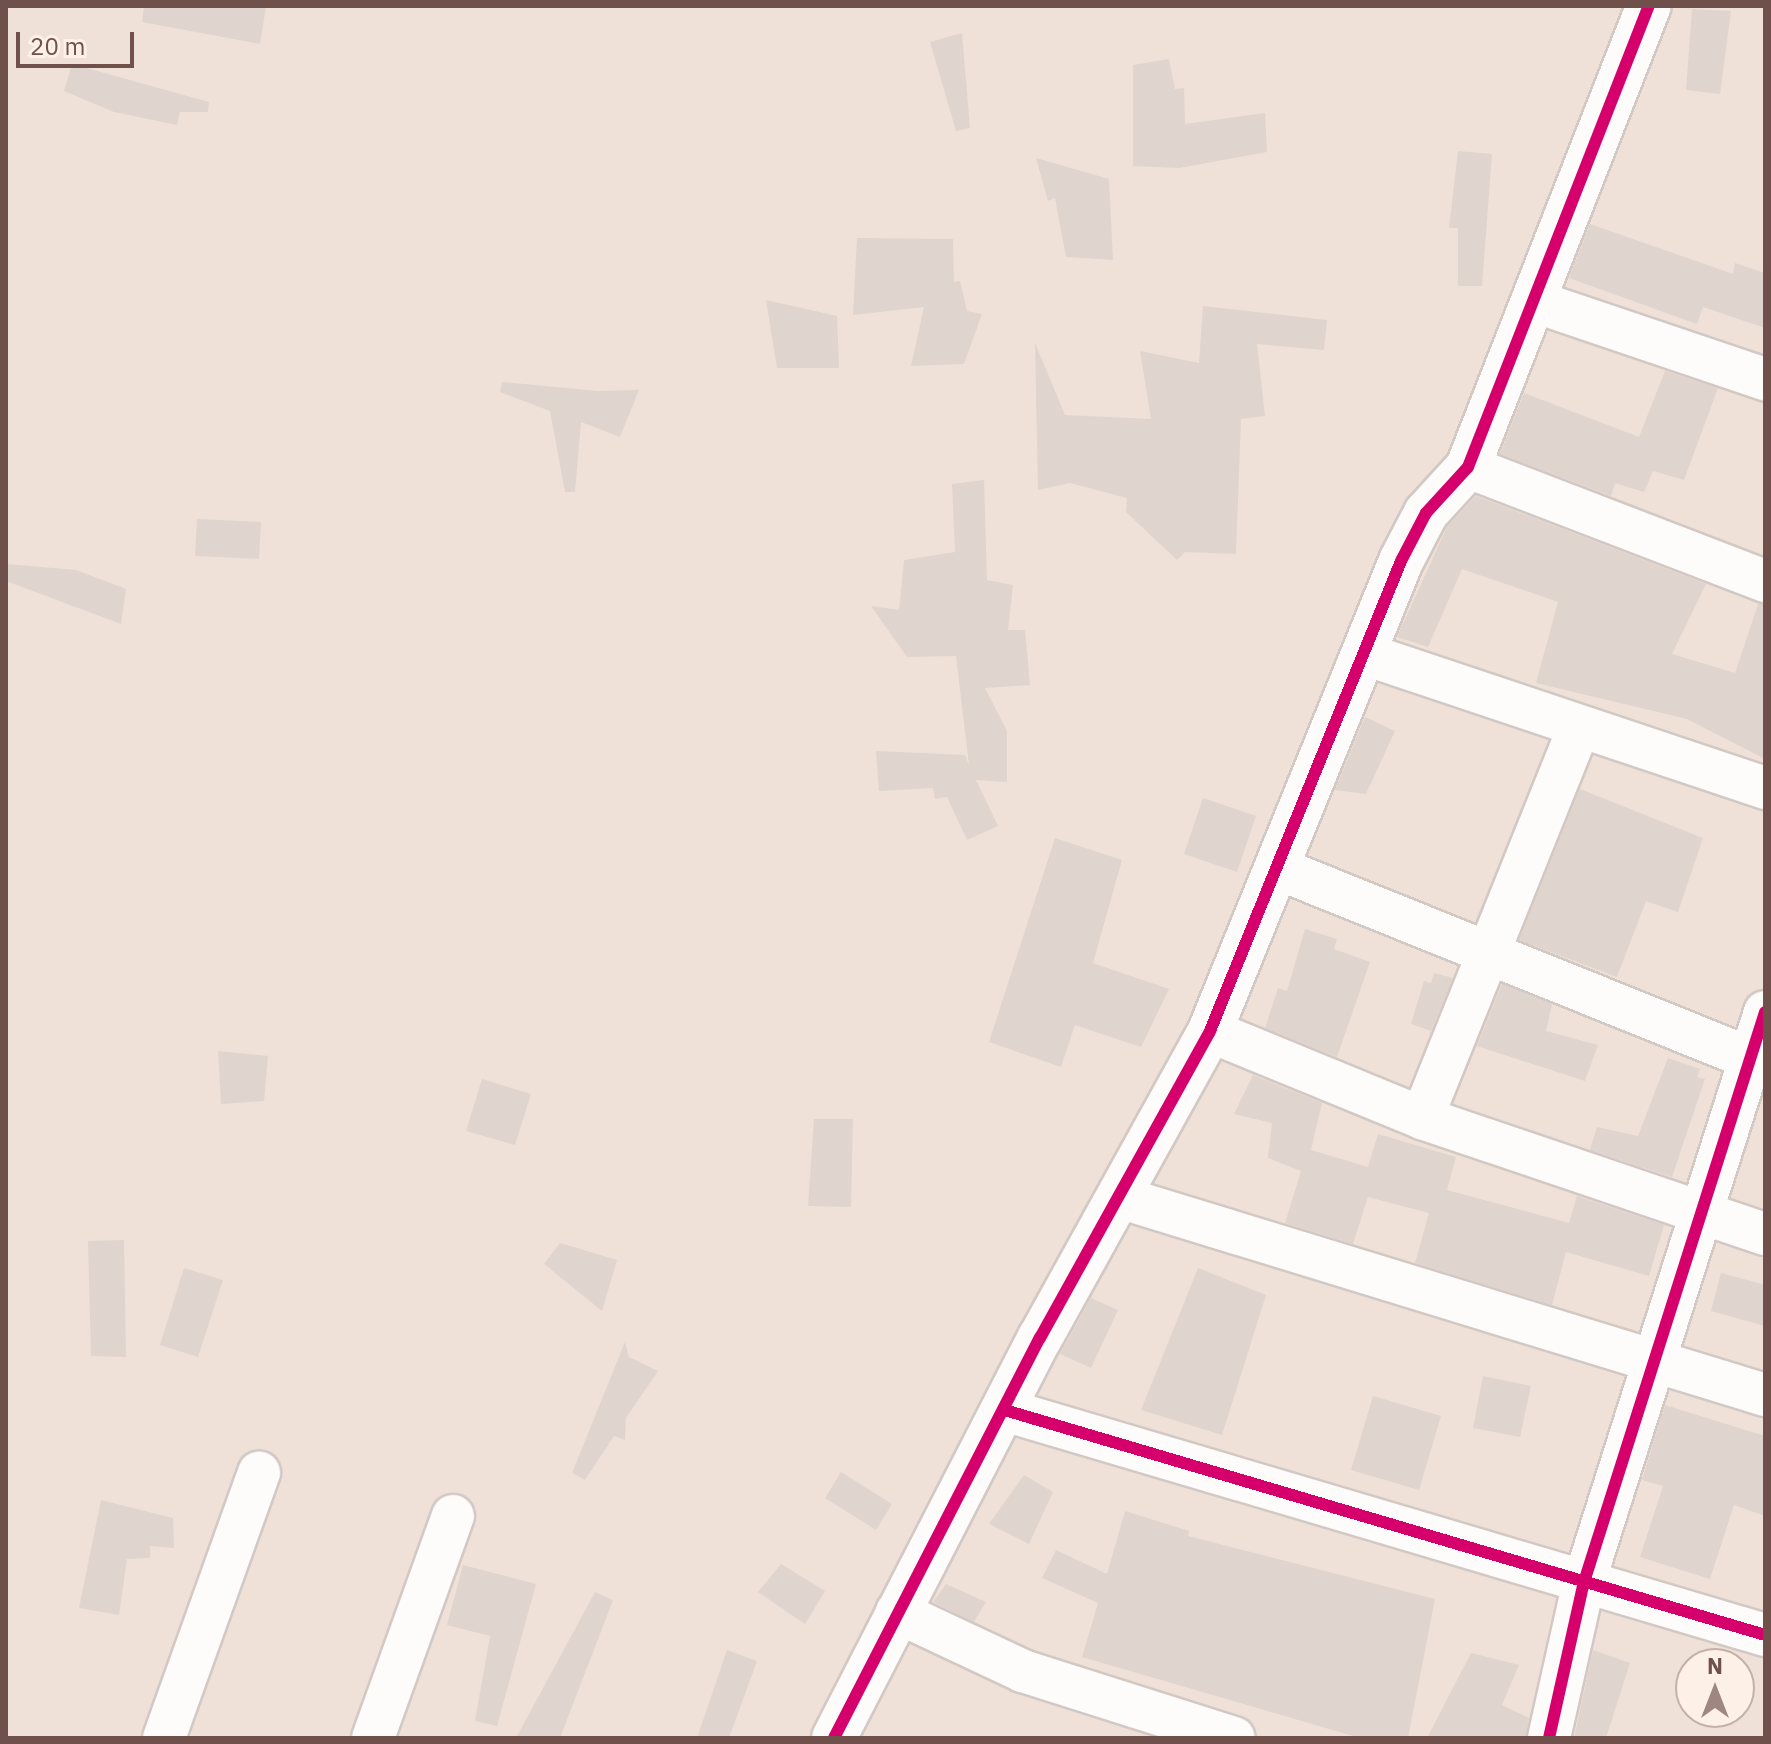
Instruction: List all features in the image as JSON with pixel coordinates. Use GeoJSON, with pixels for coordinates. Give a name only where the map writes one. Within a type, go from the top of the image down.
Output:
{"type":"FeatureCollection","features":[{"type":"Feature","properties":{"kind":"street"},"geometry":{"type":"LineString","coordinates":[[834,1738],[897,1612],[1008,1411],[1040,1338],[1122,1198],[1210,1031],[1426,513],[1468,467],[1537,302],[1649,6]]}},
{"type":"Feature","properties":{"kind":"street"},"geometry":{"type":"LineString","coordinates":[[1537,302],[1765,379]]}},
{"type":"Feature","properties":{"kind":"street"},"geometry":{"type":"LineString","coordinates":[[1468,467],[1765,581]]}},
{"type":"Feature","properties":{"kind":"street"},"geometry":{"type":"LineString","coordinates":[[1365,654],[1765,788]]}},
{"type":"Feature","properties":{"kind":"street"},"geometry":{"type":"LineString","coordinates":[[1422,1118],[1579,727]]}},
{"type":"Feature","properties":{"kind":"street"},"geometry":{"type":"LineString","coordinates":[[1277,868],[1488,950],[1747,1057]]}},
{"type":"Feature","properties":{"kind":"street"},"geometry":{"type":"LineString","coordinates":[[1549,1738],[1584,1582],[1698,1209],[1747,1057],[1765,1012]]}},
{"type":"Feature","properties":{"kind":"street"},"geometry":{"type":"LineString","coordinates":[[1210,1031],[1422,1118],[1765,1234]]}},
{"type":"Feature","properties":{"kind":"street"},"geometry":{"type":"LineString","coordinates":[[1122,1198],[1765,1395]]}},
{"type":"Feature","properties":{"kind":"street"},"geometry":{"type":"LineString","coordinates":[[1008,1411],[1765,1635]]}},
{"type":"Feature","properties":{"kind":"street"},"geometry":{"type":"LineString","coordinates":[[164,1738],[259,1473]]}},
{"type":"Feature","properties":{"kind":"street"},"geometry":{"type":"LineString","coordinates":[[373,1738],[453,1516]]}},
{"type":"Feature","properties":{"kind":"street"},"geometry":{"type":"LineString","coordinates":[[897,1612],[1023,1671],[1234,1738]]}},
{"type":"Feature","properties":{"kind":"shaded area"},"geometry":{"type":"Polygon","coordinates":[[[6,6],[1765,6],[1765,1738],[6,1738],[6,6]]]}},
{"type":"Feature","properties":{"kind":"building"},"geometry":{"type":"Polygon","coordinates":[[[144,6],[266,6],[260,44],[142,22],[144,6]]]}},
{"type":"Feature","properties":{"kind":"building"},"geometry":{"type":"Polygon","coordinates":[[[1692,9],[1731,11],[1720,94],[1686,90],[1692,9]]]}},
{"type":"Feature","properties":{"kind":"building"},"geometry":{"type":"Polygon","coordinates":[[[962,33],[970,128],[956,131],[930,42],[962,33]]]}},
{"type":"Feature","properties":{"kind":"building"},"geometry":{"type":"Polygon","coordinates":[[[1169,59],[1175,89],[1184,88],[1185,124],[1265,113],[1267,152],[1179,168],[1133,166],[1133,65],[1169,59]]]}},
{"type":"Feature","properties":{"kind":"building"},"geometry":{"type":"Polygon","coordinates":[[[72,64],[209,102],[208,112],[180,112],[177,125],[114,112],[64,91],[72,64]]]}},
{"type":"Feature","properties":{"kind":"building"},"geometry":{"type":"Polygon","coordinates":[[[1458,151],[1492,154],[1482,286],[1458,286],[1458,228],[1449,228],[1458,151]]]}},
{"type":"Feature","properties":{"kind":"building"},"geometry":{"type":"Polygon","coordinates":[[[1036,158],[1109,179],[1113,260],[1066,257],[1055,198],[1048,201],[1036,158]]]}},
{"type":"Feature","properties":{"kind":"building"},"geometry":{"type":"Polygon","coordinates":[[[1590,224],[1733,274],[1735,263],[1765,273],[1765,328],[1703,307],[1697,324],[1569,278],[1590,224]]]}},
{"type":"Feature","properties":{"kind":"building"},"geometry":{"type":"Polygon","coordinates":[[[857,238],[953,239],[954,282],[960,281],[967,311],[982,314],[964,364],[911,366],[924,307],[853,315],[857,238]]]}},
{"type":"Feature","properties":{"kind":"building"},"geometry":{"type":"Polygon","coordinates":[[[766,300],[837,316],[839,368],[777,368],[766,300]]]}},
{"type":"Feature","properties":{"kind":"building"},"geometry":{"type":"Polygon","coordinates":[[[1203,306],[1327,320],[1324,350],[1257,344],[1265,416],[1241,419],[1236,554],[1185,552],[1177,560],[1126,512],[1127,498],[1070,483],[1038,490],[1035,343],[1065,415],[1151,419],[1140,351],[1199,363],[1203,306]]]}},
{"type":"Feature","properties":{"kind":"building"},"geometry":{"type":"Polygon","coordinates":[[[1665,371],[1718,388],[1684,480],[1653,471],[1644,492],[1615,483],[1611,496],[1500,454],[1524,393],[1639,437],[1665,371]]]}},
{"type":"Feature","properties":{"kind":"building"},"geometry":{"type":"Polygon","coordinates":[[[502,382],[598,391],[639,390],[620,437],[581,422],[575,492],[565,492],[550,411],[500,392],[502,382]]]}},
{"type":"Feature","properties":{"kind":"building"},"geometry":{"type":"Polygon","coordinates":[[[984,480],[987,580],[1013,585],[1008,630],[1025,630],[1030,685],[985,688],[1007,731],[1007,782],[976,780],[998,826],[967,840],[947,797],[935,799],[933,788],[879,791],[876,751],[965,755],[969,765],[956,656],[907,657],[871,606],[899,610],[904,560],[955,552],[952,484],[984,480]]]}},
{"type":"Feature","properties":{"kind":"building"},"geometry":{"type":"Polygon","coordinates":[[[1476,496],[1706,584],[1672,654],[1735,673],[1758,604],[1765,604],[1765,759],[1687,719],[1536,683],[1558,602],[1462,569],[1428,647],[1397,637],[1447,527],[1476,496]]]}},
{"type":"Feature","properties":{"kind":"building"},"geometry":{"type":"Polygon","coordinates":[[[197,519],[261,522],[259,559],[195,556],[197,519]]]}},
{"type":"Feature","properties":{"kind":"building"},"geometry":{"type":"Polygon","coordinates":[[[6,564],[76,570],[126,589],[121,624],[6,581],[6,564]]]}},
{"type":"Feature","properties":{"kind":"building"},"geometry":{"type":"Polygon","coordinates":[[[1365,717],[1395,731],[1366,794],[1335,790],[1365,717]]]}},
{"type":"Feature","properties":{"kind":"building"},"geometry":{"type":"Polygon","coordinates":[[[1580,789],[1703,838],[1678,912],[1646,901],[1617,977],[1519,940],[1580,789]]]}},
{"type":"Feature","properties":{"kind":"building"},"geometry":{"type":"Polygon","coordinates":[[[1203,798],[1256,816],[1237,872],[1184,854],[1203,798]]]}},
{"type":"Feature","properties":{"kind":"building"},"geometry":{"type":"Polygon","coordinates":[[[1055,838],[1122,860],[1093,963],[1169,989],[1141,1047],[1075,1025],[1061,1067],[989,1042],[1055,838]]]}},
{"type":"Feature","properties":{"kind":"building"},"geometry":{"type":"Polygon","coordinates":[[[1305,929],[1337,939],[1334,949],[1370,962],[1337,1057],[1265,1028],[1278,988],[1287,991],[1305,929]]]}},
{"type":"Feature","properties":{"kind":"building"},"geometry":{"type":"Polygon","coordinates":[[[1434,973],[1453,978],[1431,1031],[1411,1024],[1424,981],[1431,983],[1434,973]]]}},
{"type":"Feature","properties":{"kind":"building"},"geometry":{"type":"Polygon","coordinates":[[[1502,984],[1552,1004],[1546,1031],[1598,1045],[1585,1081],[1477,1046],[1502,984]]]}},
{"type":"Feature","properties":{"kind":"building"},"geometry":{"type":"Polygon","coordinates":[[[218,1051],[268,1056],[264,1101],[221,1104],[218,1051]]]}},
{"type":"Feature","properties":{"kind":"building"},"geometry":{"type":"Polygon","coordinates":[[[1668,1058],[1700,1069],[1697,1077],[1705,1079],[1672,1177],[1590,1150],[1597,1127],[1638,1136],[1668,1058]]]}},
{"type":"Feature","properties":{"kind":"building"},"geometry":{"type":"Polygon","coordinates":[[[1253,1075],[1322,1103],[1311,1150],[1368,1167],[1378,1134],[1456,1157],[1447,1190],[1569,1223],[1577,1196],[1664,1225],[1649,1276],[1566,1252],[1552,1305],[1415,1263],[1429,1213],[1368,1197],[1353,1244],[1285,1223],[1301,1171],[1268,1158],[1272,1123],[1234,1114],[1253,1075]]]}},
{"type":"Feature","properties":{"kind":"building"},"geometry":{"type":"Polygon","coordinates":[[[482,1079],[531,1094],[515,1145],[466,1131],[482,1079]]]}},
{"type":"Feature","properties":{"kind":"building"},"geometry":{"type":"Polygon","coordinates":[[[814,1119],[853,1119],[851,1207],[808,1206],[814,1119]]]}},
{"type":"Feature","properties":{"kind":"building"},"geometry":{"type":"Polygon","coordinates":[[[124,1240],[126,1357],[91,1356],[88,1241],[124,1240]]]}},
{"type":"Feature","properties":{"kind":"building"},"geometry":{"type":"Polygon","coordinates":[[[560,1243],[617,1260],[602,1311],[544,1264],[560,1243]]]}},
{"type":"Feature","properties":{"kind":"building"},"geometry":{"type":"Polygon","coordinates":[[[184,1268],[223,1280],[198,1357],[160,1345],[184,1268]]]}},
{"type":"Feature","properties":{"kind":"building"},"geometry":{"type":"Polygon","coordinates":[[[1198,1268],[1266,1295],[1222,1435],[1141,1410],[1198,1268]]]}},
{"type":"Feature","properties":{"kind":"building"},"geometry":{"type":"Polygon","coordinates":[[[1721,1273],[1765,1285],[1765,1326],[1711,1311],[1721,1273]]]}},
{"type":"Feature","properties":{"kind":"building"},"geometry":{"type":"Polygon","coordinates":[[[1091,1298],[1118,1310],[1091,1368],[1060,1354],[1091,1298]]]}},
{"type":"Feature","properties":{"kind":"building"},"geometry":{"type":"Polygon","coordinates":[[[625,1342],[629,1357],[658,1371],[626,1418],[625,1440],[614,1436],[585,1480],[572,1473],[625,1342]]]}},
{"type":"Feature","properties":{"kind":"building"},"geometry":{"type":"Polygon","coordinates":[[[1483,1376],[1531,1386],[1520,1437],[1473,1428],[1483,1376]]]}},
{"type":"Feature","properties":{"kind":"building"},"geometry":{"type":"Polygon","coordinates":[[[1373,1396],[1441,1416],[1419,1490],[1351,1470],[1373,1396]]]}},
{"type":"Feature","properties":{"kind":"building"},"geometry":{"type":"Polygon","coordinates":[[[1665,1405],[1765,1436],[1765,1516],[1734,1505],[1710,1579],[1640,1557],[1663,1486],[1642,1480],[1665,1405]]]}},
{"type":"Feature","properties":{"kind":"building"},"geometry":{"type":"Polygon","coordinates":[[[841,1472],[892,1504],[876,1530],[825,1498],[841,1472]]]}},
{"type":"Feature","properties":{"kind":"building"},"geometry":{"type":"Polygon","coordinates":[[[1024,1475],[1053,1492],[1029,1544],[989,1524],[1024,1475]]]}},
{"type":"Feature","properties":{"kind":"building"},"geometry":{"type":"Polygon","coordinates":[[[101,1500],[173,1518],[174,1548],[150,1546],[150,1558],[127,1559],[119,1615],[79,1608],[101,1500]]]}},
{"type":"Feature","properties":{"kind":"building"},"geometry":{"type":"Polygon","coordinates":[[[1125,1511],[1189,1531],[1188,1536],[1435,1599],[1408,1738],[1360,1738],[1082,1657],[1098,1603],[1042,1578],[1056,1550],[1107,1574],[1125,1511]]]}},
{"type":"Feature","properties":{"kind":"building"},"geometry":{"type":"Polygon","coordinates":[[[781,1564],[825,1591],[805,1624],[758,1592],[781,1564]]]}},
{"type":"Feature","properties":{"kind":"building"},"geometry":{"type":"Polygon","coordinates":[[[463,1565],[536,1584],[497,1726],[475,1721],[490,1636],[447,1625],[463,1565]]]}},
{"type":"Feature","properties":{"kind":"building"},"geometry":{"type":"Polygon","coordinates":[[[946,1584],[986,1602],[974,1622],[933,1602],[946,1584]]]}},
{"type":"Feature","properties":{"kind":"building"},"geometry":{"type":"Polygon","coordinates":[[[595,1592],[613,1600],[560,1738],[516,1738],[595,1592]]]}},
{"type":"Feature","properties":{"kind":"building"},"geometry":{"type":"Polygon","coordinates":[[[727,1650],[757,1661],[729,1738],[697,1738],[727,1650]]]}},
{"type":"Feature","properties":{"kind":"building"},"geometry":{"type":"Polygon","coordinates":[[[1593,1650],[1630,1663],[1606,1738],[1574,1738],[1593,1650]]]}},
{"type":"Feature","properties":{"kind":"building"},"geometry":{"type":"Polygon","coordinates":[[[1471,1653],[1519,1665],[1502,1705],[1529,1718],[1526,1738],[1427,1738],[1471,1653]]]}},
{"type":"Feature","properties":{"kind":"cycle path"},"geometry":{"type":"LineString","coordinates":[[834,1738],[1040,1338],[1210,1031],[1401,561],[1426,513],[1468,467],[1649,6]]}},
{"type":"Feature","properties":{"kind":"cycle path"},"geometry":{"type":"LineString","coordinates":[[1549,1738],[1584,1582],[1765,1012]]}},
{"type":"Feature","properties":{"kind":"cycle path"},"geometry":{"type":"LineString","coordinates":[[1008,1411],[1765,1635]]}}]}
